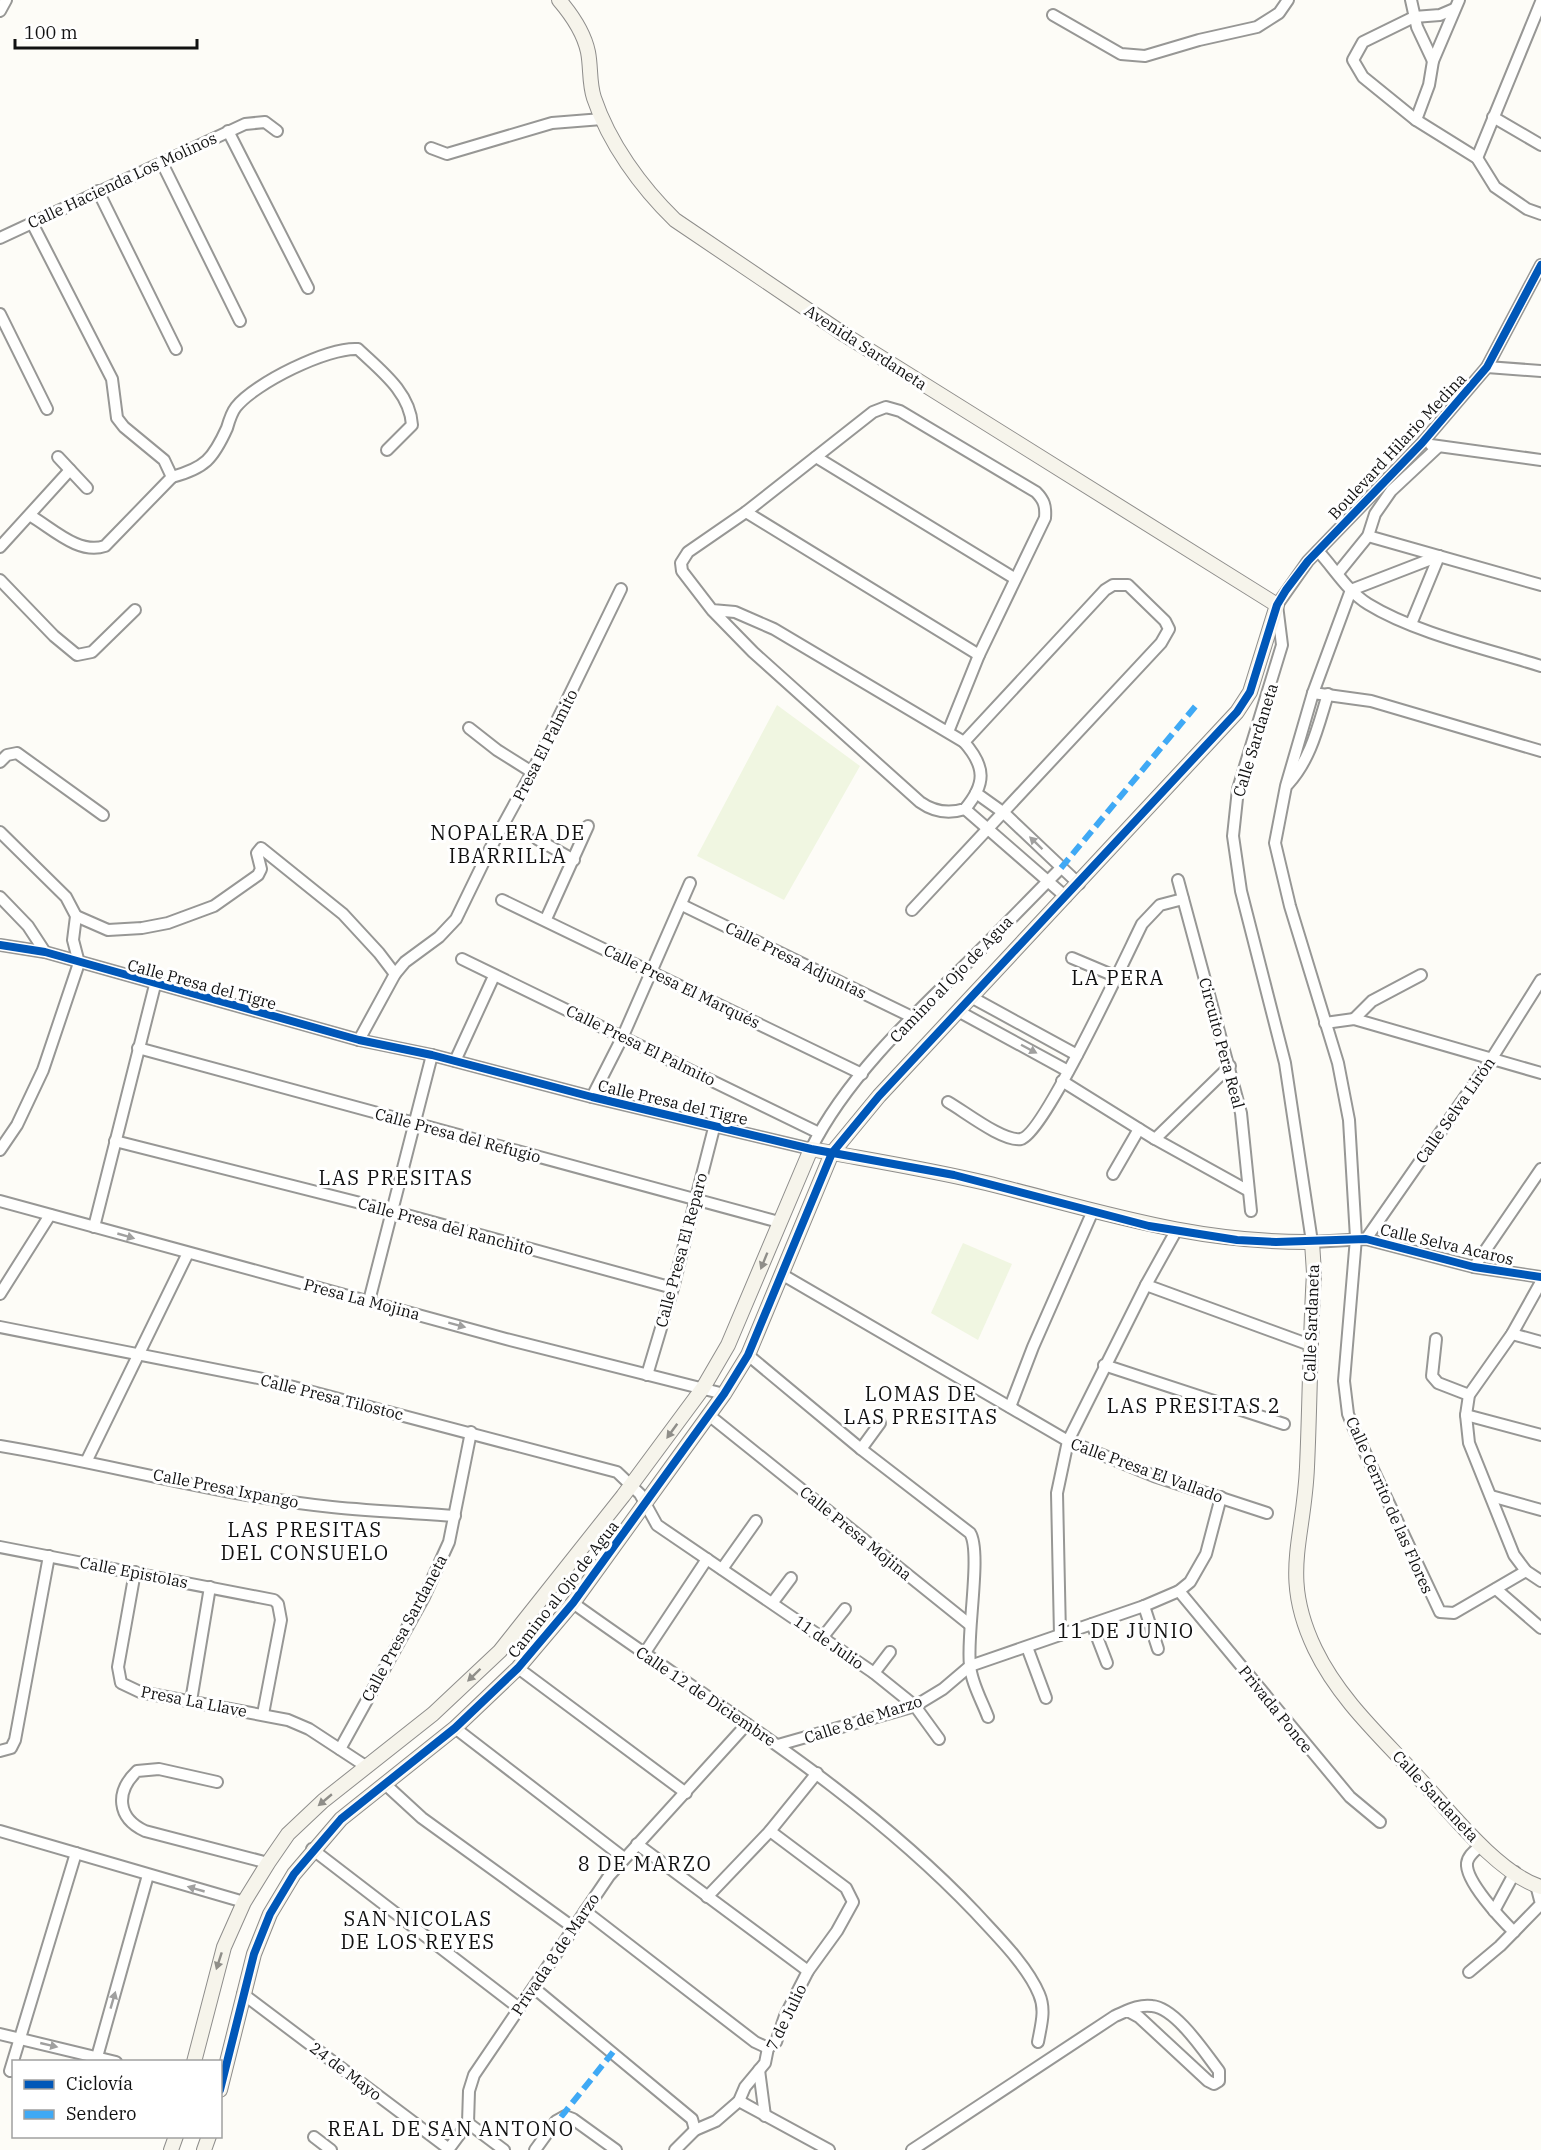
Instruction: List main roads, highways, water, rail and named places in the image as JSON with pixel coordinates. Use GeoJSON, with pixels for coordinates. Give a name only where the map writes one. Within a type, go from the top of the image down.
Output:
{"type":"FeatureCollection","features":[{"type":"Feature","properties":{"kind":"district","name":"NOPALERA DE IBARRILLA"},"geometry":{"type":"Point","coordinates":[508,844]}},
{"type":"Feature","properties":{"kind":"district","name":"LA PERA"},"geometry":{"type":"Point","coordinates":[1118,978]}},
{"type":"Feature","properties":{"kind":"district","name":"LAS PRESITAS"},"geometry":{"type":"Point","coordinates":[396,1178]}},
{"type":"Feature","properties":{"kind":"district","name":"LOMAS DE LAS PRESITAS"},"geometry":{"type":"Point","coordinates":[921,1406]}},
{"type":"Feature","properties":{"kind":"district","name":"LAS PRESITAS 2"},"geometry":{"type":"Point","coordinates":[1194,1406]}},
{"type":"Feature","properties":{"kind":"district","name":"LAS PRESITAS DEL CONSUELO"},"geometry":{"type":"Point","coordinates":[305,1542]}},
{"type":"Feature","properties":{"kind":"district","name":"11 DE JUNIO"},"geometry":{"type":"Point","coordinates":[1126,1631]}},
{"type":"Feature","properties":{"kind":"district","name":"8 DE MARZO"},"geometry":{"type":"Point","coordinates":[645,1864]}},
{"type":"Feature","properties":{"kind":"district","name":"SAN NICOLAS DE LOS REYES"},"geometry":{"type":"Point","coordinates":[418,1930]}},
{"type":"Feature","properties":{"kind":"district","name":"REAL DE SAN ANTONO"},"geometry":{"type":"Point","coordinates":[451,2129]}}]}
